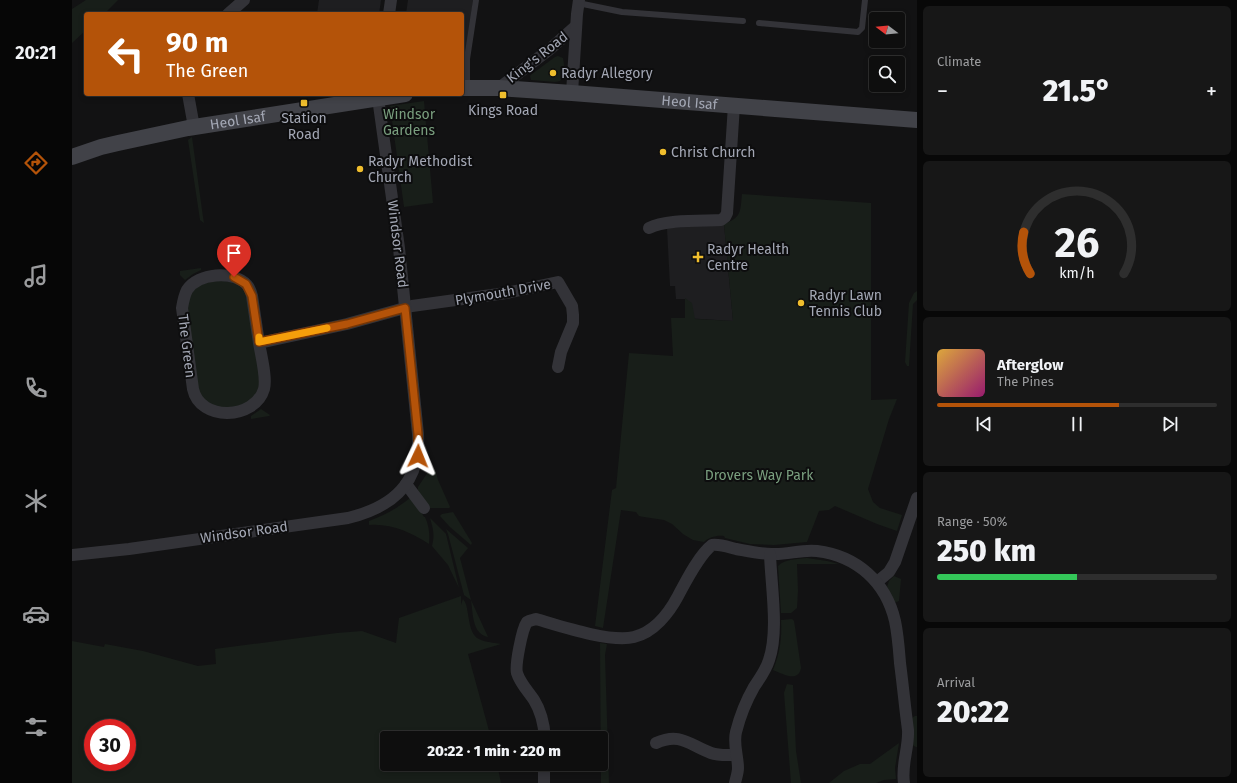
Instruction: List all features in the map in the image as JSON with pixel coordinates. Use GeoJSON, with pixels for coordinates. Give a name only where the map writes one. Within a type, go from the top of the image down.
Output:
{"type":"FeatureCollection","features":[{"type":"Feature","properties":{"kind":"main road","name":"Heol Isaf"},"geometry":{"type":"LineString","coordinates":[[465,87],[572,93],[917,120]]}},
{"type":"Feature","properties":{"kind":"main road","name":"Heol Isaf"},"geometry":{"type":"LineString","coordinates":[[72,157],[101,147],[194,127],[380,96]]}},
{"type":"Feature","properties":{"kind":"street"},"geometry":{"type":"LineString","coordinates":[[230,12],[244,0]]}},
{"type":"Feature","properties":{"kind":"street"},"geometry":{"type":"LineString","coordinates":[[389,12],[391,0]]}},
{"type":"Feature","properties":{"kind":"street","name":"King's Road"},"geometry":{"type":"LineString","coordinates":[[572,93],[578,1]]}},
{"type":"Feature","properties":{"kind":"street","name":"King's Road"},"geometry":{"type":"LineString","coordinates":[[499,88],[550,49],[576,26]]}},
{"type":"Feature","properties":{"kind":"street"},"geometry":{"type":"LineString","coordinates":[[188,96],[194,127]]}},
{"type":"Feature","properties":{"kind":"street","name":"Windsor Road"},"geometry":{"type":"LineString","coordinates":[[72,555],[129,549],[348,518],[380,507],[398,494],[406,484],[414,469],[419,449],[418,434],[399,248],[380,96]]}},
{"type":"Feature","properties":{"kind":"street"},"geometry":{"type":"LineString","coordinates":[[649,228],[660,224],[675,222],[721,220],[725,217],[727,213],[734,105]]}},
{"type":"Feature","properties":{"kind":"street","name":"The Green"},"geometry":{"type":"LineString","coordinates":[[227,275],[246,284],[252,296],[259,342],[265,384],[262,395],[258,400],[247,408],[236,412],[214,412],[201,405],[194,394],[193,389],[182,308],[187,290],[197,281],[213,276],[227,275]]}},
{"type":"Feature","properties":{"kind":"street","name":"Plymouth Drive"},"geometry":{"type":"LineString","coordinates":[[405,308],[506,293],[558,282],[572,306],[573,315],[573,323],[561,352],[558,367]]}},
{"type":"Feature","properties":{"kind":"street"},"geometry":{"type":"LineString","coordinates":[[259,342],[347,324],[405,308]]}},
{"type":"Feature","properties":{"kind":"street"},"geometry":{"type":"LineString","coordinates":[[406,484],[424,508]]}},
{"type":"Feature","properties":{"kind":"street"},"geometry":{"type":"LineString","coordinates":[[877,582],[889,572],[895,562],[917,498]]}},
{"type":"Feature","properties":{"kind":"street"},"geometry":{"type":"LineString","coordinates":[[544,731],[538,707],[517,674],[516,667],[524,628],[530,620],[536,619],[604,636],[625,638],[635,637],[649,630],[662,619],[677,599],[696,565],[712,545],[721,545],[746,551],[770,554],[816,551],[849,561],[863,570],[877,582],[890,606],[895,622],[897,636],[908,735],[902,776],[904,783]]}},
{"type":"Feature","properties":{"kind":"street"},"geometry":{"type":"LineString","coordinates":[[735,783],[738,768],[736,755],[736,734],[746,701],[765,671],[772,650],[774,624],[770,554]]}},
{"type":"Feature","properties":{"kind":"street"},"geometry":{"type":"LineString","coordinates":[[656,743],[677,738],[712,753],[721,755],[736,755]]}},
{"type":"Feature","properties":{"kind":"street"},"geometry":{"type":"LineString","coordinates":[[544,771],[544,783]]}},
{"type":"Feature","properties":{"kind":"lane"},"geometry":{"type":"LineString","coordinates":[[465,87],[467,59],[476,0]]}},
{"type":"Feature","properties":{"kind":"lane"},"geometry":{"type":"LineString","coordinates":[[759,23],[858,32],[862,28],[865,0]]}},
{"type":"Feature","properties":{"kind":"lane"},"geometry":{"type":"LineString","coordinates":[[578,1],[622,12],[743,22]]}},
{"type":"Feature","properties":{"kind":"shaded area"},"geometry":{"type":"Polygon","coordinates":[[[319,0],[381,0],[379,12],[317,12],[319,0]]]}},
{"type":"Feature","properties":{"kind":"shaded area"},"geometry":{"type":"Polygon","coordinates":[[[408,0],[473,0],[464,78],[464,12],[406,12],[408,0]]]}},
{"type":"Feature","properties":{"kind":"shaded area","name":"Radyr Health Centre"},"geometry":{"type":"Polygon","coordinates":[[[724,224],[733,321],[685,318],[685,299],[676,299],[675,286],[670,286],[667,228],[724,224]]]}},
{"type":"Feature","properties":{"kind":"green space"},"geometry":{"type":"Polygon","coordinates":[[[86,0],[118,0],[106,12],[84,12],[84,32],[72,43],[72,9],[86,0]]]}},
{"type":"Feature","properties":{"kind":"green space"},"geometry":{"type":"Polygon","coordinates":[[[558,56],[563,58],[564,64],[563,76],[560,81],[531,80],[530,76],[532,74],[558,56]]]}},
{"type":"Feature","properties":{"kind":"green space","name":"Windsor Gardens"},"geometry":{"type":"Polygon","coordinates":[[[424,101],[433,203],[404,207],[390,106],[424,101]]]}},
{"type":"Feature","properties":{"kind":"green space"},"geometry":{"type":"Polygon","coordinates":[[[192,137],[204,223],[200,220],[188,140],[192,137]]]}},
{"type":"Feature","properties":{"kind":"green space","name":"Drovers Way Park"},"geometry":{"type":"Polygon","coordinates":[[[742,194],[871,203],[871,400],[897,399],[889,419],[868,489],[873,502],[880,508],[902,515],[897,531],[835,506],[829,510],[819,511],[807,542],[774,545],[750,544],[725,538],[724,536],[716,536],[704,542],[693,540],[683,534],[672,524],[664,520],[639,516],[636,512],[621,510],[603,628],[595,626],[612,490],[616,488],[629,353],[673,356],[671,318],[685,318],[685,298],[692,303],[695,319],[733,321],[724,224],[734,219],[739,213],[742,194]]]}},
{"type":"Feature","properties":{"kind":"green space"},"geometry":{"type":"Polygon","coordinates":[[[201,268],[201,270],[185,280],[180,275],[180,271],[201,268]]]}},
{"type":"Feature","properties":{"kind":"green space"},"geometry":{"type":"Polygon","coordinates":[[[217,280],[230,282],[237,285],[246,294],[260,378],[258,389],[253,398],[239,406],[227,408],[217,407],[210,404],[205,400],[198,389],[187,308],[190,295],[196,288],[217,280]]]}},
{"type":"Feature","properties":{"kind":"green space"},"geometry":{"type":"Polygon","coordinates":[[[917,291],[917,300],[913,304],[909,366],[907,366],[905,362],[909,303],[914,293],[917,291]]]}},
{"type":"Feature","properties":{"kind":"green space"},"geometry":{"type":"Polygon","coordinates":[[[261,409],[270,415],[251,419],[251,416],[261,409]]]}},
{"type":"Feature","properties":{"kind":"green space"},"geometry":{"type":"Polygon","coordinates":[[[435,469],[438,480],[450,507],[449,508],[430,508],[419,494],[418,487],[428,472],[435,469]]]}},
{"type":"Feature","properties":{"kind":"green space"},"geometry":{"type":"Polygon","coordinates":[[[410,498],[416,503],[425,517],[429,530],[429,544],[400,529],[385,525],[369,525],[369,521],[390,511],[410,498]]]}},
{"type":"Feature","properties":{"kind":"green space"},"geometry":{"type":"Polygon","coordinates":[[[453,512],[472,543],[471,545],[450,527],[440,516],[442,514],[453,512]]]}},
{"type":"Feature","properties":{"kind":"green space"},"geometry":{"type":"Polygon","coordinates":[[[430,518],[446,534],[459,588],[448,565],[432,546],[433,532],[430,518]]]}},
{"type":"Feature","properties":{"kind":"green space"},"geometry":{"type":"Polygon","coordinates":[[[446,529],[468,548],[460,558],[471,600],[464,595],[446,529]]]}},
{"type":"Feature","properties":{"kind":"green space"},"geometry":{"type":"Polygon","coordinates":[[[807,558],[839,564],[797,564],[797,608],[791,613],[781,613],[778,566],[787,561],[807,558]]]}},
{"type":"Feature","properties":{"kind":"green space"},"geometry":{"type":"Polygon","coordinates":[[[894,576],[901,579],[899,601],[894,603],[887,587],[889,581],[894,576]]]}},
{"type":"Feature","properties":{"kind":"green space"},"geometry":{"type":"Polygon","coordinates":[[[461,596],[461,605],[463,599],[466,605],[471,630],[477,638],[501,644],[468,654],[489,731],[380,731],[380,771],[498,771],[501,783],[72,783],[72,641],[104,647],[105,644],[143,651],[198,666],[216,664],[215,649],[337,633],[362,631],[396,643],[399,618],[461,596]]]}},
{"type":"Feature","properties":{"kind":"green space"},"geometry":{"type":"Polygon","coordinates":[[[471,600],[488,637],[479,632],[476,627],[471,600]]]}},
{"type":"Feature","properties":{"kind":"green space"},"geometry":{"type":"Polygon","coordinates":[[[792,619],[794,621],[801,668],[797,675],[790,676],[773,670],[780,645],[781,620],[792,619]]]}},
{"type":"Feature","properties":{"kind":"green space"},"geometry":{"type":"Polygon","coordinates":[[[600,643],[607,644],[605,655],[607,731],[601,731],[600,643]]]}},
{"type":"Feature","properties":{"kind":"green space"},"geometry":{"type":"Polygon","coordinates":[[[787,684],[793,685],[796,751],[801,783],[791,783],[784,693],[787,684]]]}},
{"type":"Feature","properties":{"kind":"green space"},"geometry":{"type":"Polygon","coordinates":[[[917,716],[917,747],[912,745],[910,719],[917,716]]]}},
{"type":"Feature","properties":{"kind":"green space"},"geometry":{"type":"Polygon","coordinates":[[[899,743],[895,768],[896,779],[884,780],[876,783],[829,783],[844,771],[860,764],[870,764],[899,743]]]}},
{"type":"Feature","properties":{"kind":"green space"},"geometry":{"type":"Polygon","coordinates":[[[608,751],[609,783],[601,783],[601,771],[608,771],[608,751]]]}},
{"type":"Feature","properties":{"kind":"slow traffic"},"geometry":{"type":"LineString","coordinates":[[259,337],[259,342],[304,334],[327,328]]}},
{"type":"Feature","properties":{"kind":"place","name":"Radyr Allegory"},"geometry":{"type":"Point","coordinates":[553,73]}},
{"type":"Feature","properties":{"kind":"place","name":"Kings Road"},"geometry":{"type":"Point","coordinates":[503,95]}},
{"type":"Feature","properties":{"kind":"place","name":"Station Road"},"geometry":{"type":"Point","coordinates":[304,103]}},
{"type":"Feature","properties":{"kind":"place","name":"Christ Church"},"geometry":{"type":"Point","coordinates":[663,152]}},
{"type":"Feature","properties":{"kind":"place","name":"Radyr Methodist Church"},"geometry":{"type":"Point","coordinates":[360,169]}},
{"type":"Feature","properties":{"kind":"place","name":"Radyr Health Centre"},"geometry":{"type":"Point","coordinates":[698,257]}},
{"type":"Feature","properties":{"kind":"place","name":"Radyr Lawn Tennis Club"},"geometry":{"type":"Point","coordinates":[801,303]}},
{"type":"Feature","properties":{"kind":"route"},"geometry":{"type":"LineString","coordinates":[[234,277],[246,284],[250,290],[259,342],[347,324],[405,308],[418,434],[418,456]]}}]}
